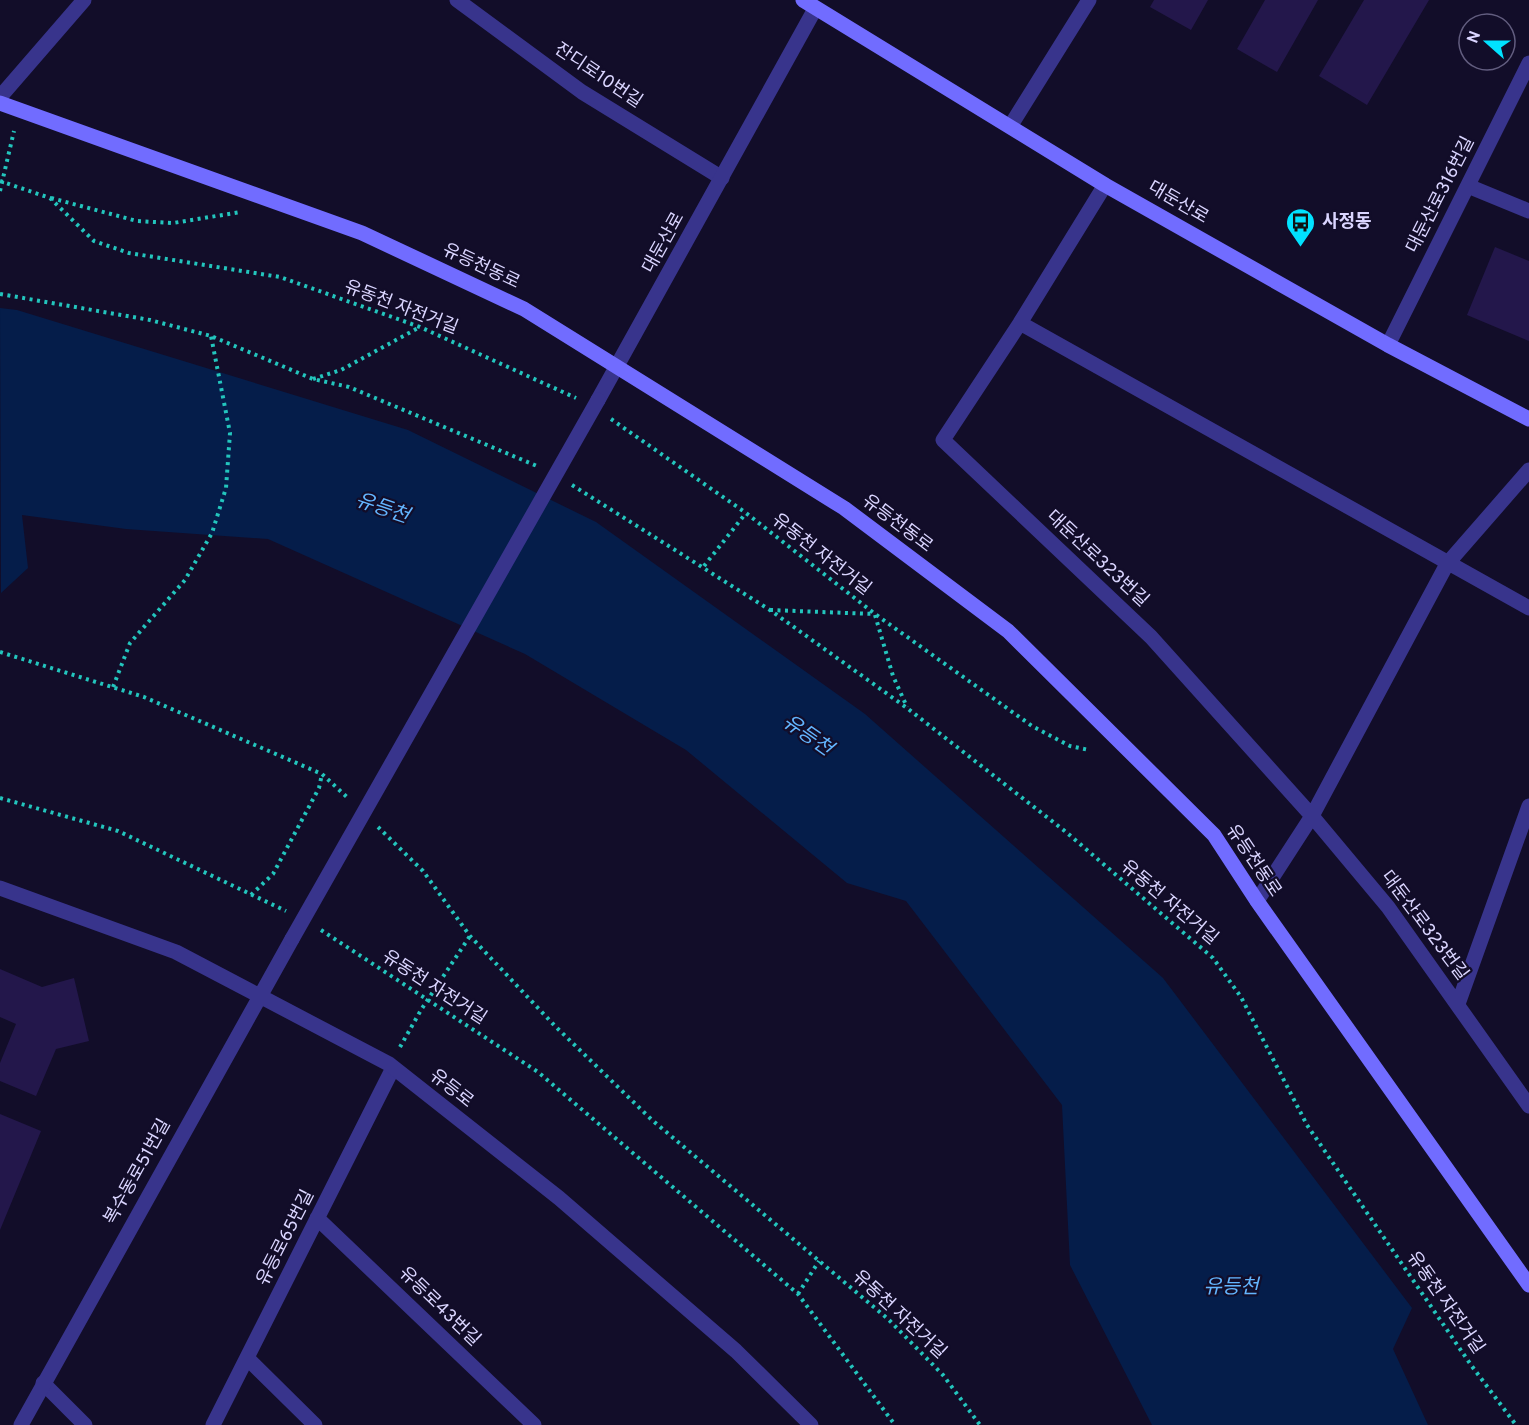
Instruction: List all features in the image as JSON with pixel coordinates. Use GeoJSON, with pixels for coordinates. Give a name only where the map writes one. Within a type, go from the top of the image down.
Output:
{"type":"FeatureCollection","features":[{"type":"Feature","properties":{"kind":"main road","name":"대둔산로"},"geometry":{"type":"LineString","coordinates":[[809,4],[1106,185],[1388,345],[1529,419]]}},
{"type":"Feature","properties":{"kind":"main road","name":"유등천동로"},"geometry":{"type":"LineString","coordinates":[[0,103],[362,233],[524,309],[844,508],[1008,631],[1214,835],[1257,901],[1529,1285]]}},
{"type":"Feature","properties":{"kind":"street"},"geometry":{"type":"LineString","coordinates":[[0,96],[84,0]]}},
{"type":"Feature","properties":{"kind":"street","name":"잔디로10번길"},"geometry":{"type":"LineString","coordinates":[[457,0],[582,92],[722,178]]}},
{"type":"Feature","properties":{"kind":"street"},"geometry":{"type":"LineString","coordinates":[[1011,125],[1089,0]]}},
{"type":"Feature","properties":{"kind":"street","name":"대둔산로"},"geometry":{"type":"LineString","coordinates":[[292,939],[619,366],[722,178],[809,4]]}},
{"type":"Feature","properties":{"kind":"street","name":"대둔산로316번길"},"geometry":{"type":"LineString","coordinates":[[1388,345],[1529,63]]}},
{"type":"Feature","properties":{"kind":"street","name":"대둔산로323번길"},"geometry":{"type":"LineString","coordinates":[[1106,185],[1020,323],[943,440],[1151,637],[1312,816],[1388,907],[1529,1106]]}},
{"type":"Feature","properties":{"kind":"street"},"geometry":{"type":"LineString","coordinates":[[1468,186],[1529,211]]}},
{"type":"Feature","properties":{"kind":"street"},"geometry":{"type":"LineString","coordinates":[[1020,323],[1529,608]]}},
{"type":"Feature","properties":{"kind":"street"},"geometry":{"type":"LineString","coordinates":[[1257,901],[1312,816],[1447,564],[1529,470]]}},
{"type":"Feature","properties":{"kind":"street","name":"대둔산로323번길"},"geometry":{"type":"LineString","coordinates":[[1458,1004],[1529,806]]}},
{"type":"Feature","properties":{"kind":"street","name":"유등로"},"geometry":{"type":"LineString","coordinates":[[0,888],[176,952],[393,1068],[559,1198],[736,1351],[811,1425]]}},
{"type":"Feature","properties":{"kind":"street","name":"복수동로51번길"},"geometry":{"type":"LineString","coordinates":[[21,1425],[292,939]]}},
{"type":"Feature","properties":{"kind":"street","name":"유등로65번길"},"geometry":{"type":"LineString","coordinates":[[213,1425],[393,1068]]}},
{"type":"Feature","properties":{"kind":"street","name":"유등로43번길"},"geometry":{"type":"LineString","coordinates":[[317,1218],[534,1425]]}},
{"type":"Feature","properties":{"kind":"street"},"geometry":{"type":"LineString","coordinates":[[247,1358],[315,1425]]}},
{"type":"Feature","properties":{"kind":"street"},"geometry":{"type":"LineString","coordinates":[[43,1383],[86,1425]]}},
{"type":"Feature","properties":{"kind":"path"},"geometry":{"type":"LineString","coordinates":[[0,191],[14,131]]}},
{"type":"Feature","properties":{"kind":"path","name":"유동천 자전거길"},"geometry":{"type":"LineString","coordinates":[[2,182],[50,198],[94,241],[129,253],[280,277],[420,327],[596,406],[746,513],[875,614],[893,676],[907,708],[1066,832],[1213,958],[1241,997],[1307,1125],[1452,1337],[1516,1425]]}},
{"type":"Feature","properties":{"kind":"path"},"geometry":{"type":"LineString","coordinates":[[50,198],[137,221],[173,223],[234,214],[277,203]]}},
{"type":"Feature","properties":{"kind":"path"},"geometry":{"type":"LineString","coordinates":[[0,294],[150,320],[211,336],[313,379],[350,387],[540,467]]}},
{"type":"Feature","properties":{"kind":"path"},"geometry":{"type":"LineString","coordinates":[[313,379],[341,370],[420,327]]}},
{"type":"Feature","properties":{"kind":"path"},"geometry":{"type":"LineString","coordinates":[[113,687],[130,643],[185,580],[212,533],[225,488],[230,433],[211,336]]}},
{"type":"Feature","properties":{"kind":"path"},"geometry":{"type":"LineString","coordinates":[[570,483],[770,610],[907,708]]}},
{"type":"Feature","properties":{"kind":"path"},"geometry":{"type":"LineString","coordinates":[[704,566],[746,513]]}},
{"type":"Feature","properties":{"kind":"path"},"geometry":{"type":"LineString","coordinates":[[770,610],[875,614],[1032,726],[1070,746],[1089,750]]}},
{"type":"Feature","properties":{"kind":"path"},"geometry":{"type":"LineString","coordinates":[[0,652],[144,697],[322,774],[356,806]]}},
{"type":"Feature","properties":{"kind":"path"},"geometry":{"type":"LineString","coordinates":[[251,895],[273,874],[319,788],[322,774]]}},
{"type":"Feature","properties":{"kind":"path"},"geometry":{"type":"LineString","coordinates":[[0,798],[118,831],[290,913]]}},
{"type":"Feature","properties":{"kind":"path","name":"유동천 자전거길"},"geometry":{"type":"LineString","coordinates":[[373,822],[423,871],[470,936],[555,1026],[652,1120],[888,1319],[943,1375],[980,1425]]}},
{"type":"Feature","properties":{"kind":"path","name":"유동천 자전거길"},"geometry":{"type":"LineString","coordinates":[[319,928],[538,1072],[798,1294],[895,1425]]}},
{"type":"Feature","properties":{"kind":"path"},"geometry":{"type":"LineString","coordinates":[[399,1049],[428,999],[470,936]]}},
{"type":"Feature","properties":{"kind":"path"},"geometry":{"type":"LineString","coordinates":[[798,1294],[819,1261]]}},
{"type":"Feature","properties":{"kind":"water","name":"유등천"},"geometry":{"type":"Polygon","coordinates":[[[0,308],[17,310],[408,430],[596,522],[865,714],[1163,978],[1412,1308],[1393,1349],[1428,1425],[1152,1425],[1070,1265],[1062,1105],[906,901],[847,883],[686,750],[525,654],[268,539],[126,529],[22,515],[28,568],[1,593],[0,308]]]}},
{"type":"Feature","properties":{"kind":"building"},"geometry":{"type":"Polygon","coordinates":[[[1154,0],[1208,0],[1191,30],[1150,7],[1154,0]]]}},
{"type":"Feature","properties":{"kind":"building"},"geometry":{"type":"Polygon","coordinates":[[[1265,0],[1318,0],[1277,72],[1237,49],[1265,0]]]}},
{"type":"Feature","properties":{"kind":"building"},"geometry":{"type":"Polygon","coordinates":[[[1364,0],[1429,0],[1367,105],[1319,76],[1364,0]]]}},
{"type":"Feature","properties":{"kind":"building"},"geometry":{"type":"Polygon","coordinates":[[[1495,247],[1529,261],[1529,341],[1467,315],[1495,247]]]}},
{"type":"Feature","properties":{"kind":"building"},"geometry":{"type":"Polygon","coordinates":[[[0,969],[42,987],[74,978],[89,1041],[56,1049],[36,1096],[0,1081],[0,1063],[16,1024],[0,1017],[0,969]]]}},
{"type":"Feature","properties":{"kind":"building"},"geometry":{"type":"Polygon","coordinates":[[[0,1114],[41,1131],[0,1230],[0,1114]]]}},
{"type":"Feature","properties":{"kind":"place","name":"사정동"},"geometry":{"type":"Point","coordinates":[1301,248]}}]}
